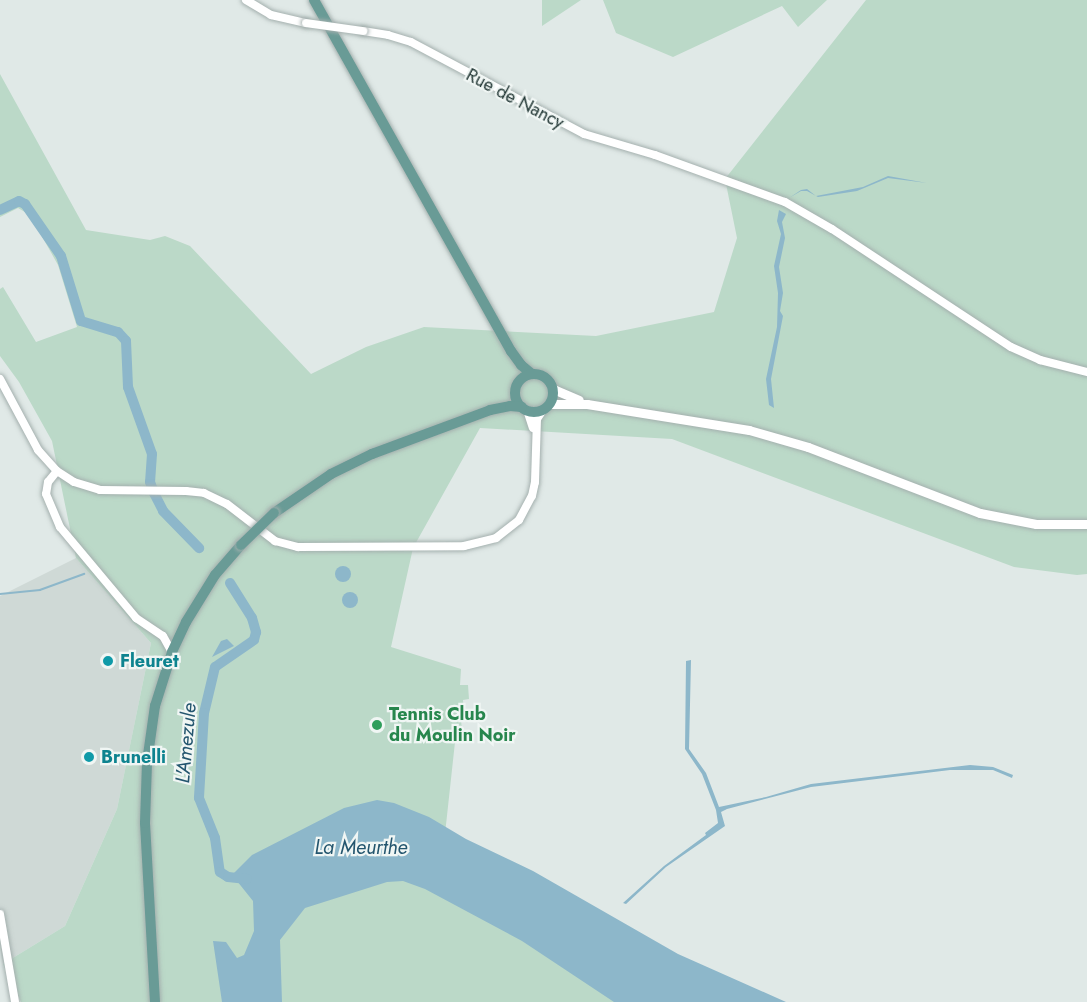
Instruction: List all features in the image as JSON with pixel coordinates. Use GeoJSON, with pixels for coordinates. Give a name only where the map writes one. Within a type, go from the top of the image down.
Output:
{"type":"FeatureCollection","features":[{"type":"Feature","properties":{"kind":"main road"},"geometry":{"type":"LineString","coordinates":[[315,0],[521,365],[532,374],[543,376],[553,389],[587,404]]}},
{"type":"Feature","properties":{"kind":"main road"},"geometry":{"type":"LineString","coordinates":[[512,351],[518,367],[517,387],[524,409]]}},
{"type":"Feature","properties":{"kind":"main road"},"geometry":{"type":"LineString","coordinates":[[490,410],[532,374]]}},
{"type":"Feature","properties":{"kind":"main road"},"geometry":{"type":"LineString","coordinates":[[546,407],[553,389]]}},
{"type":"Feature","properties":{"kind":"main road"},"geometry":{"type":"LineString","coordinates":[[155,1002],[145,823],[145,780],[155,706],[172,652],[202,594],[241,545],[274,513],[331,474],[372,454],[490,410],[587,404],[749,430],[808,447],[980,513],[1036,524],[1087,524]]}},
{"type":"Feature","properties":{"kind":"street","name":"Rue de Nancy"},"geometry":{"type":"LineString","coordinates":[[246,0],[271,15],[306,23],[388,35],[411,42],[584,134],[665,159],[785,202],[832,229],[1001,342],[1040,360],[1087,372]]}},
{"type":"Feature","properties":{"kind":"street"},"geometry":{"type":"LineString","coordinates":[[0,379],[4,395],[38,450],[57,471],[87,488],[136,492],[204,493],[221,500],[268,537],[289,546],[464,546],[495,538],[519,520],[532,496],[537,419],[546,407]]}},
{"type":"Feature","properties":{"kind":"street"},"geometry":{"type":"LineString","coordinates":[[524,409],[532,419],[536,446]]}},
{"type":"Feature","properties":{"kind":"street"},"geometry":{"type":"LineString","coordinates":[[57,471],[46,488],[54,517],[70,541],[136,618],[163,636],[172,652]]}},
{"type":"Feature","properties":{"kind":"street"},"geometry":{"type":"LineString","coordinates":[[0,914],[15,1002]]}},
{"type":"Feature","properties":{"kind":"shaded area"},"geometry":{"type":"Polygon","coordinates":[[[76,558],[151,643],[117,809],[65,926],[3,964],[0,947],[0,596],[76,558]]]}},
{"type":"Feature","properties":{"kind":"green space"},"geometry":{"type":"Polygon","coordinates":[[[542,0],[581,0],[542,26],[542,0]]]}},
{"type":"Feature","properties":{"kind":"green space"},"geometry":{"type":"Polygon","coordinates":[[[603,0],[827,0],[798,27],[782,6],[673,57],[616,33],[603,0]]]}},
{"type":"Feature","properties":{"kind":"green space"},"geometry":{"type":"Polygon","coordinates":[[[866,0],[1087,0],[1087,574],[1077,575],[1014,567],[672,439],[480,428],[413,548],[391,647],[461,669],[460,685],[468,685],[469,699],[463,700],[464,716],[457,716],[457,719],[461,719],[462,732],[456,733],[445,834],[629,1002],[21,1002],[3,964],[65,926],[117,809],[151,643],[76,558],[52,441],[19,382],[0,356],[0,289],[3,287],[36,342],[77,327],[58,265],[30,215],[18,208],[0,217],[0,74],[86,230],[150,240],[165,236],[190,246],[311,374],[366,347],[424,327],[596,336],[714,312],[737,238],[725,179],[866,0]]]}},
{"type":"Feature","properties":{"kind":"water"},"geometry":{"type":"Polygon","coordinates":[[[888,176],[927,183],[888,178],[857,191],[816,196],[863,187],[888,176]]]}},
{"type":"Feature","properties":{"kind":"water"},"geometry":{"type":"Polygon","coordinates":[[[807,189],[816,196],[807,191],[801,191],[789,198],[801,190],[807,189]]]}},
{"type":"Feature","properties":{"kind":"water"},"geometry":{"type":"Polygon","coordinates":[[[779,210],[786,214],[782,222],[785,238],[779,267],[783,293],[780,311],[783,316],[771,379],[774,408],[769,405],[766,379],[777,327],[778,293],[774,266],[781,234],[777,221],[779,210]]]}},
{"type":"Feature","properties":{"kind":"water"},"geometry":{"type":"Polygon","coordinates":[[[340,566],[346,566],[351,574],[349,580],[340,582],[335,577],[335,571],[340,566]]]}},
{"type":"Feature","properties":{"kind":"water"},"geometry":{"type":"Polygon","coordinates":[[[347,592],[353,592],[358,600],[356,606],[347,608],[342,603],[342,597],[347,592]]]}},
{"type":"Feature","properties":{"kind":"water"},"geometry":{"type":"Polygon","coordinates":[[[227,639],[234,646],[212,657],[221,641],[227,639]]]}},
{"type":"Feature","properties":{"kind":"water"},"geometry":{"type":"Polygon","coordinates":[[[691,660],[689,749],[706,773],[719,807],[811,784],[970,765],[993,767],[1013,775],[1012,778],[993,770],[950,770],[811,787],[727,809],[721,812],[725,826],[666,867],[626,904],[623,903],[664,866],[706,835],[705,833],[718,823],[716,810],[702,774],[685,749],[686,661],[691,660]]]}},
{"type":"Feature","properties":{"kind":"water","name":"La Meurthe"},"geometry":{"type":"Polygon","coordinates":[[[377,800],[394,803],[429,817],[466,839],[533,871],[678,954],[786,1002],[614,1002],[522,941],[425,889],[403,881],[387,882],[305,908],[280,940],[282,1002],[222,1002],[213,941],[226,942],[237,958],[244,955],[254,931],[253,901],[233,876],[234,873],[252,855],[344,808],[377,800]]]}},
{"type":"Feature","properties":{"kind":"waterway","name":"L'Amezule"},"geometry":{"type":"LineString","coordinates":[[0,210],[19,201],[25,204],[61,256],[81,321],[118,332],[126,341],[128,387],[152,454],[150,482],[163,511],[199,548]]}},
{"type":"Feature","properties":{"kind":"waterway"},"geometry":{"type":"LineString","coordinates":[[0,594],[40,590],[84,574]]}},
{"type":"Feature","properties":{"kind":"waterway","name":"L'Amezule"},"geometry":{"type":"LineString","coordinates":[[230,583],[252,618],[256,632],[254,640],[215,667],[204,713],[199,798],[215,838],[220,872],[228,877],[247,879]]}},
{"type":"Feature","properties":{"kind":"place","name":"Fleuret"},"geometry":{"type":"Point","coordinates":[108,661]}},
{"type":"Feature","properties":{"kind":"place","name":"Tennis Club du Moulin Noir"},"geometry":{"type":"Point","coordinates":[377,725]}},
{"type":"Feature","properties":{"kind":"place","name":"Brunelli"},"geometry":{"type":"Point","coordinates":[89,757]}}]}
